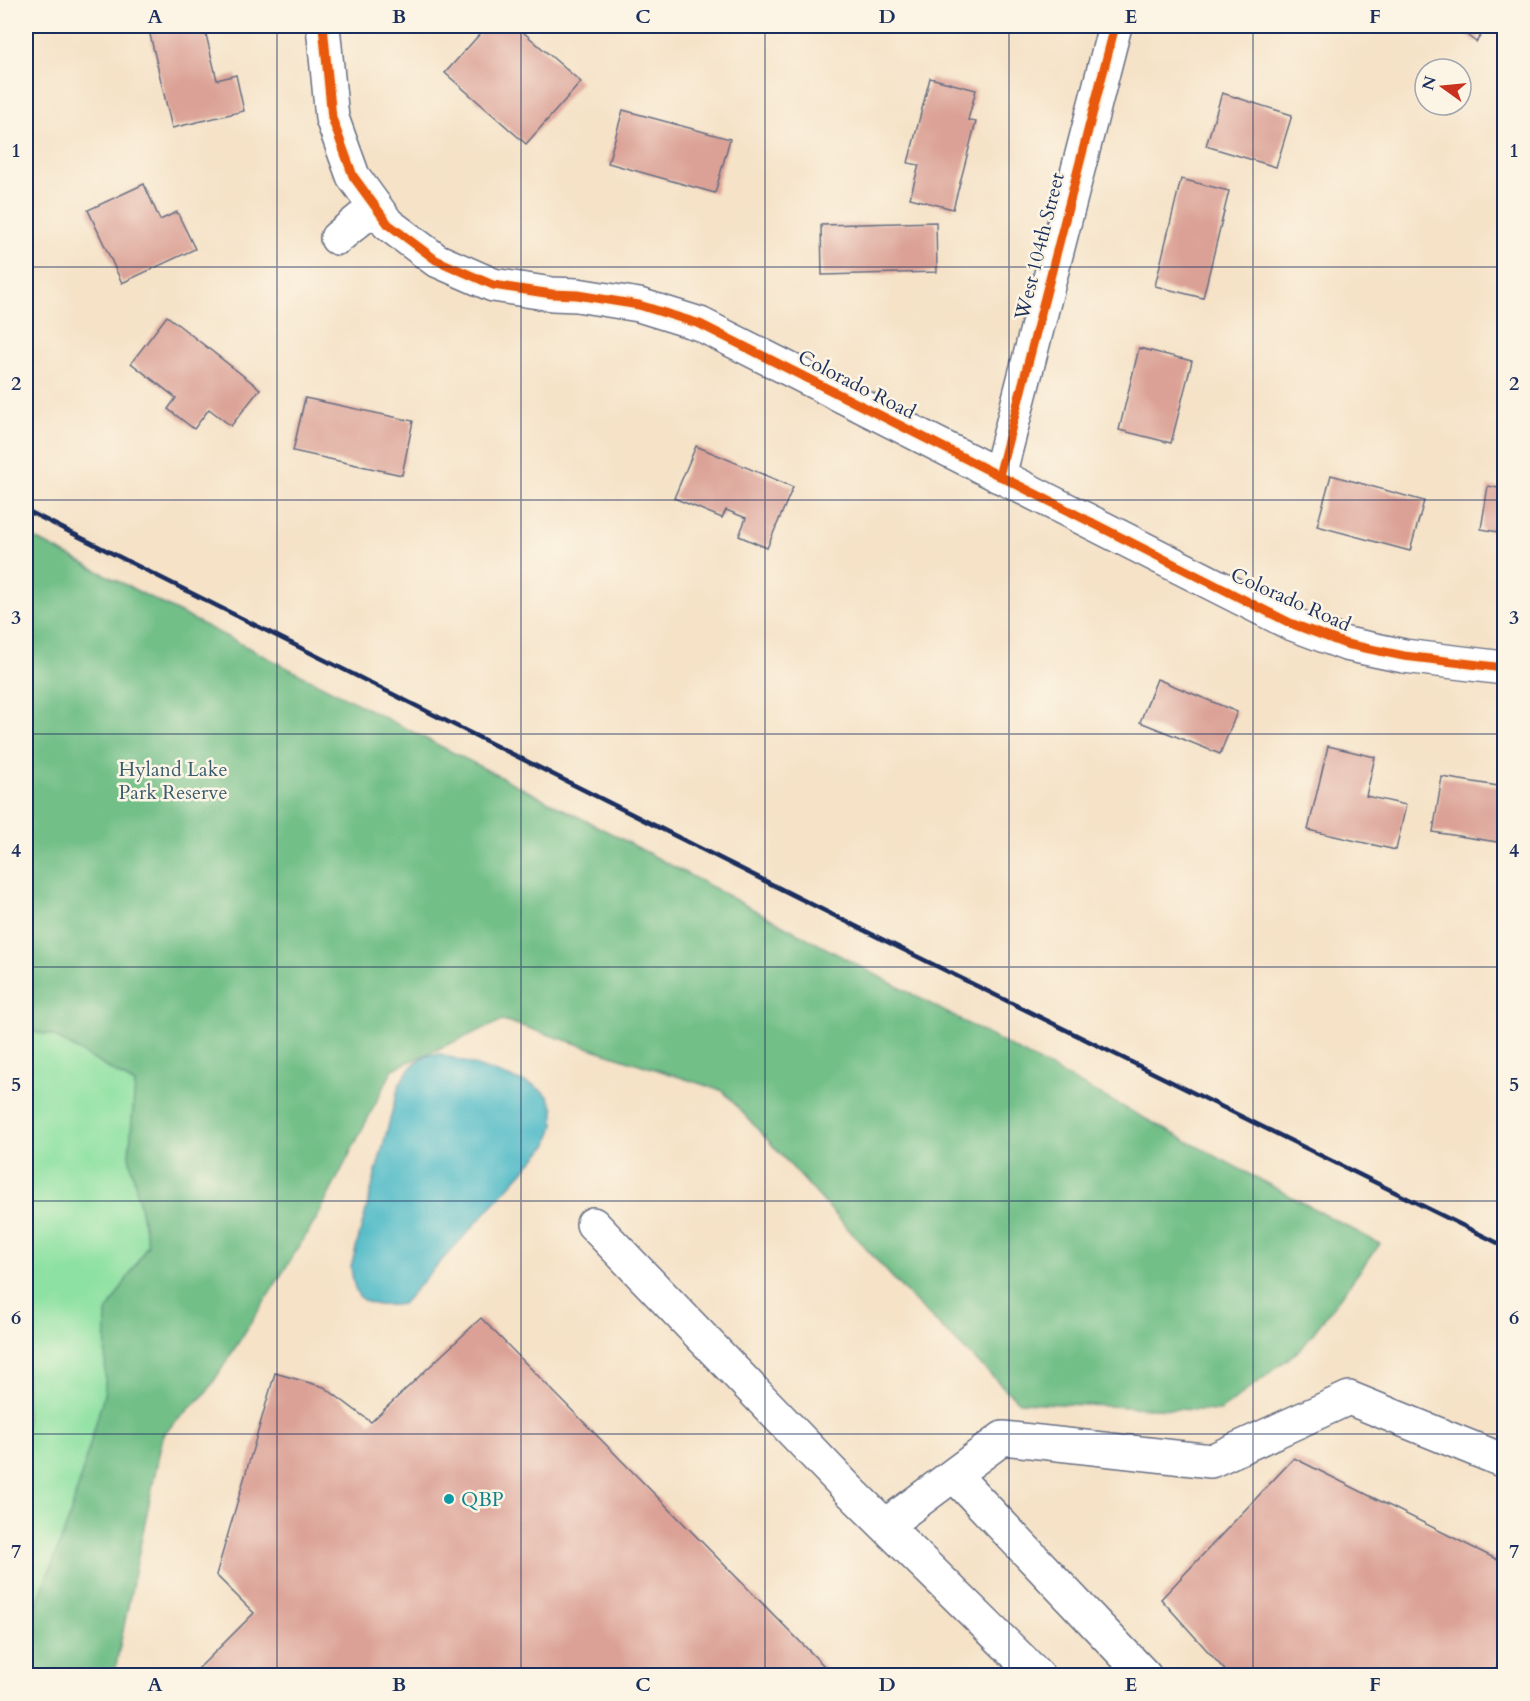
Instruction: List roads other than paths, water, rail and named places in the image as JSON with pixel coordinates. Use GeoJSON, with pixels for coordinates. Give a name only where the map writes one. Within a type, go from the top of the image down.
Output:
{"type":"FeatureCollection","features":[{"type":"Feature","properties":{"kind":"street","name":"Colorado Road"},"geometry":{"type":"LineString","coordinates":[[323,26],[332,118],[353,176],[388,224],[436,260],[493,285],[552,294],[578,294],[639,305],[700,324],[1290,623],[1346,644],[1404,656],[1504,668]]}},
{"type":"Feature","properties":{"kind":"street","name":"West 104th Street"},"geometry":{"type":"LineString","coordinates":[[999,476],[1115,26]]}},
{"type":"Feature","properties":{"kind":"street"},"geometry":{"type":"LineString","coordinates":[[337,238],[375,207]]}},
{"type":"Feature","properties":{"kind":"street"},"geometry":{"type":"LineString","coordinates":[[593,1224],[848,1489],[1038,1676]]}},
{"type":"Feature","properties":{"kind":"street"},"geometry":{"type":"LineString","coordinates":[[886,1526],[1003,1438],[1211,1461],[1349,1398],[1504,1461]]}},
{"type":"Feature","properties":{"kind":"street"},"geometry":{"type":"LineString","coordinates":[[954,1475],[1145,1676]]}},
{"type":"Feature","properties":{"kind":"water"},"geometry":{"type":"Polygon","coordinates":[[[429,1054],[441,1054],[535,1086],[548,1096],[554,1109],[554,1125],[548,1144],[402,1304],[385,1306],[368,1303],[357,1293],[351,1267],[399,1085],[411,1067],[429,1054]]]}},
{"type":"Feature","properties":{"kind":"railway"},"geometry":{"type":"LineString","coordinates":[[26,510],[829,913],[1504,1246]]}},
{"type":"Feature","properties":{"kind":"place","name":"QBP"},"geometry":{"type":"Point","coordinates":[449,1499]}},
{"type":"Feature","properties":{"kind":"park label","name":"Hyland Lake Park Reserve"},"geometry":{"type":"Point","coordinates":[173,780]}}]}
